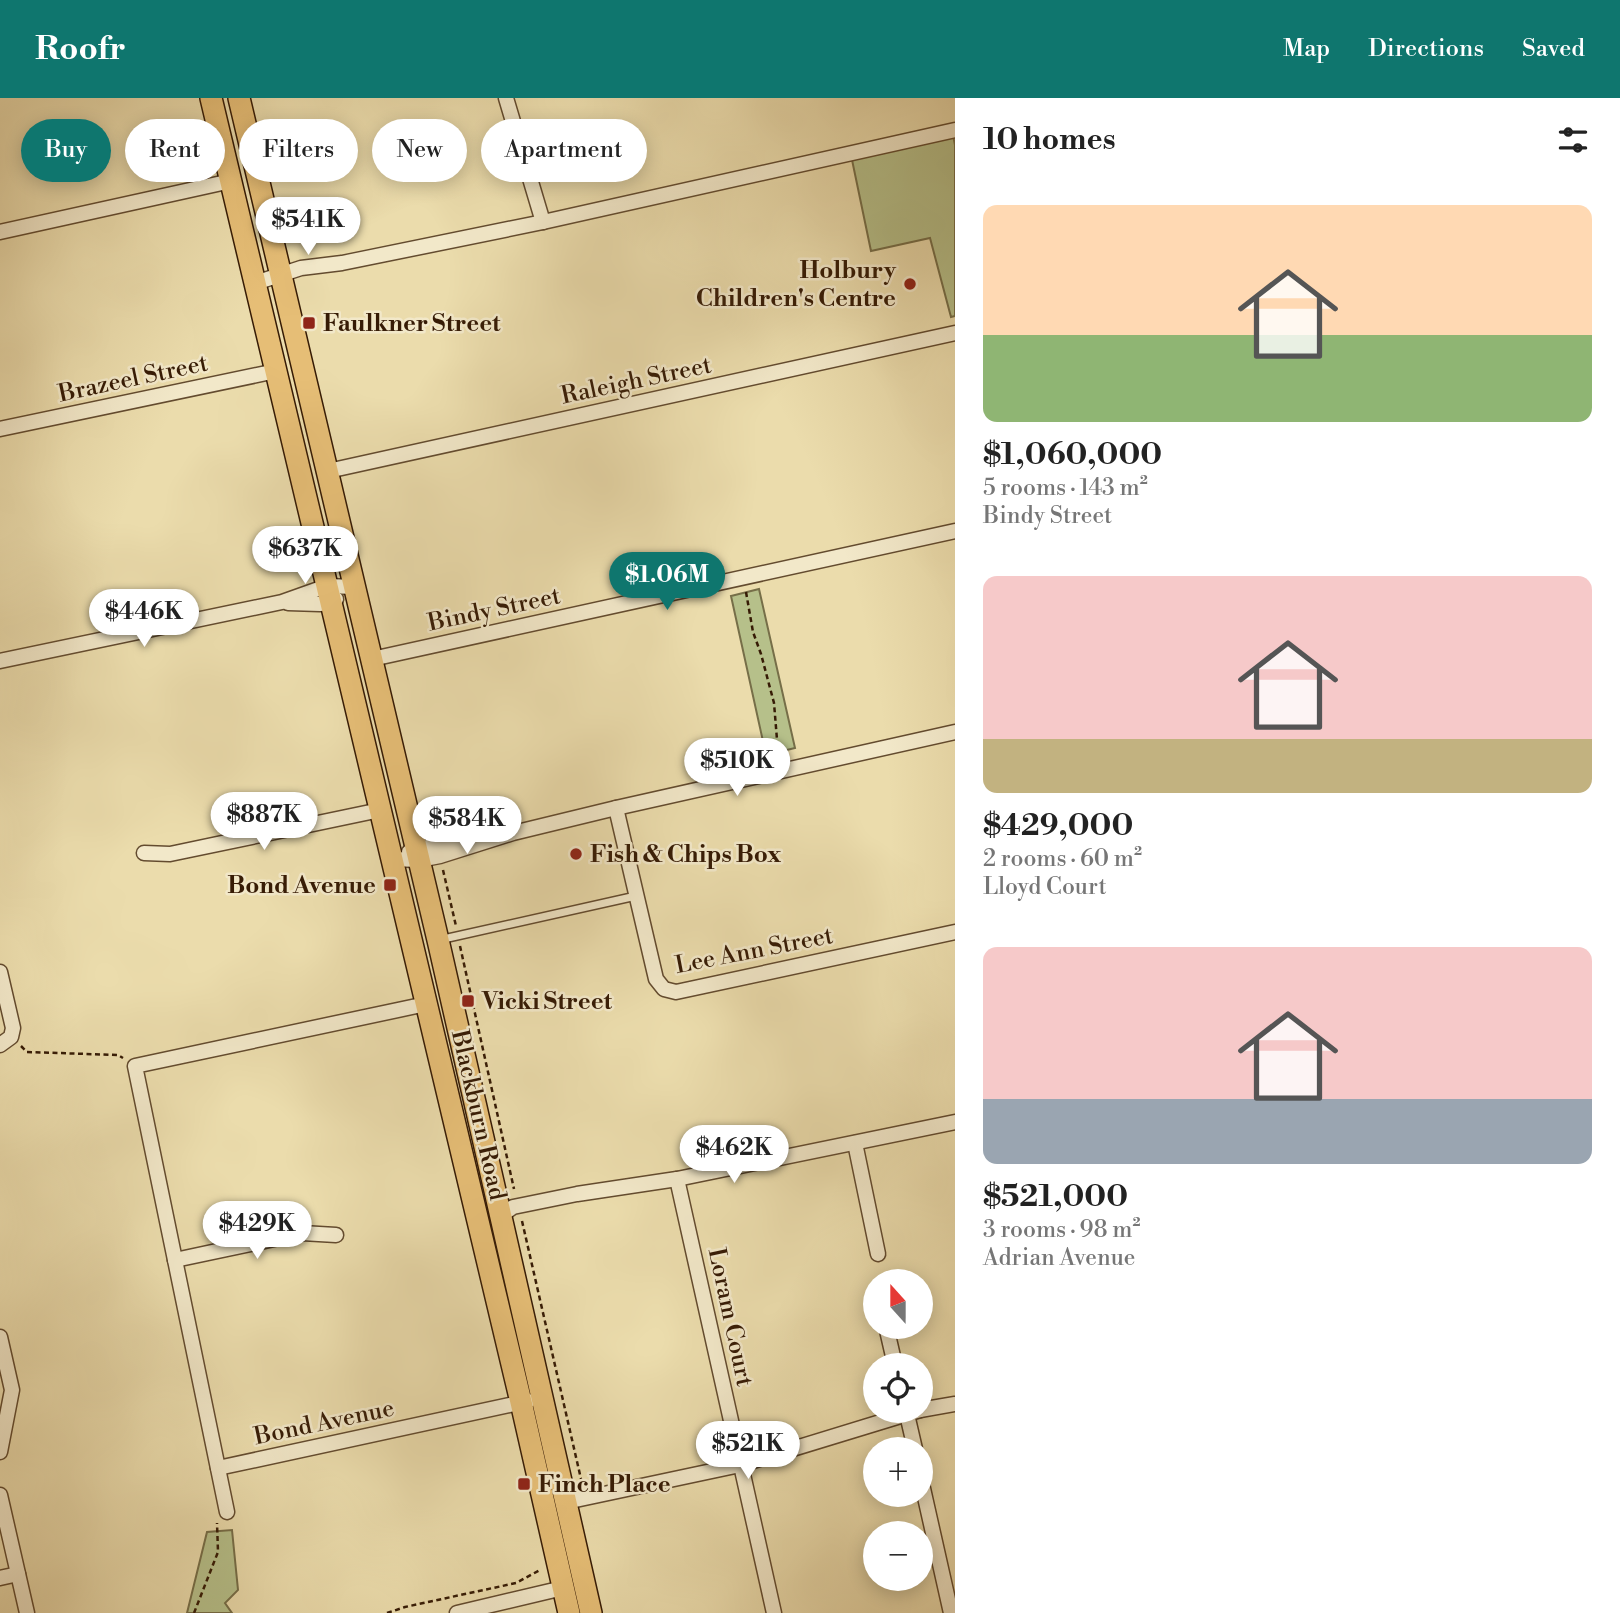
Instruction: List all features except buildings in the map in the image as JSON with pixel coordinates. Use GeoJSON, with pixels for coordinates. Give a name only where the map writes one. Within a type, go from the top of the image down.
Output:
{"type":"FeatureCollection","features":[{"type":"Feature","properties":{"kind":"main road","name":"Blackburn Road"},"geometry":{"type":"LineString","coordinates":[[211,98],[426,1004],[531,1400],[566,1502],[591,1613]]}},
{"type":"Feature","properties":{"kind":"main road","name":"Blackburn Road"},"geometry":{"type":"LineString","coordinates":[[239,98],[418,854],[448,938],[500,1216],[569,1613]]}},
{"type":"Feature","properties":{"kind":"street"},"geometry":{"type":"LineString","coordinates":[[506,98],[543,222]]}},
{"type":"Feature","properties":{"kind":"street"},"geometry":{"type":"LineString","coordinates":[[255,283],[955,130]]}},
{"type":"Feature","properties":{"kind":"street"},"geometry":{"type":"LineString","coordinates":[[0,232],[231,181]]}},
{"type":"Feature","properties":{"kind":"street","name":"Raleigh Street"},"geometry":{"type":"LineString","coordinates":[[328,471],[955,333]]}},
{"type":"Feature","properties":{"kind":"street","name":"Brazeel Street"},"geometry":{"type":"LineString","coordinates":[[0,429],[276,371]]}},
{"type":"Feature","properties":{"kind":"street","name":"Bindy Street"},"geometry":{"type":"LineString","coordinates":[[372,659],[955,531]]}},
{"type":"Feature","properties":{"kind":"street"},"geometry":{"type":"LineString","coordinates":[[0,661],[282,602],[320,604],[329,594],[355,587]]}},
{"type":"Feature","properties":{"kind":"street"},"geometry":{"type":"LineString","coordinates":[[392,859],[418,854],[456,840],[513,833],[955,732]]}},
{"type":"Feature","properties":{"kind":"street","name":"Lee Ann Street"},"geometry":{"type":"LineString","coordinates":[[616,808],[656,979],[664,989],[676,992],[955,932]]}},
{"type":"Feature","properties":{"kind":"street"},"geometry":{"type":"LineString","coordinates":[[144,853],[170,855],[380,810]]}},
{"type":"Feature","properties":{"kind":"street"},"geometry":{"type":"LineString","coordinates":[[0,972],[13,1028],[6,1041]]}},
{"type":"Feature","properties":{"kind":"street"},"geometry":{"type":"LineString","coordinates":[[227,1513],[135,1066],[426,1004]]}},
{"type":"Feature","properties":{"kind":"street"},"geometry":{"type":"LineString","coordinates":[[500,1216],[513,1207],[677,1179],[955,1122]]}},
{"type":"Feature","properties":{"kind":"street"},"geometry":{"type":"LineString","coordinates":[[855,1143],[878,1254]]}},
{"type":"Feature","properties":{"kind":"street","name":"Loram Court"},"geometry":{"type":"LineString","coordinates":[[677,1179],[774,1613]]}},
{"type":"Feature","properties":{"kind":"street"},"geometry":{"type":"LineString","coordinates":[[175,1260],[302,1233],[336,1236]]}},
{"type":"Feature","properties":{"kind":"street"},"geometry":{"type":"LineString","coordinates":[[0,1452],[12,1390],[1,1344]]}},
{"type":"Feature","properties":{"kind":"street","name":"Bond Avenue"},"geometry":{"type":"LineString","coordinates":[[218,1468],[531,1400]]}},
{"type":"Feature","properties":{"kind":"street"},"geometry":{"type":"LineString","coordinates":[[933,1408],[955,1404]]}},
{"type":"Feature","properties":{"kind":"street"},"geometry":{"type":"LineString","coordinates":[[566,1502],[740,1465],[875,1423]]}},
{"type":"Feature","properties":{"kind":"street"},"geometry":{"type":"LineString","coordinates":[[0,1495],[27,1613]]}},
{"type":"Feature","properties":{"kind":"street"},"geometry":{"type":"LineString","coordinates":[[927,1507],[951,1613]]}},
{"type":"Feature","properties":{"kind":"street"},"geometry":{"type":"LineString","coordinates":[[0,1578],[18,1574]]}},
{"type":"Feature","properties":{"kind":"street"},"geometry":{"type":"LineString","coordinates":[[457,1613],[563,1588]]}},
{"type":"Feature","properties":{"kind":"lane"},"geometry":{"type":"LineString","coordinates":[[448,938],[637,896]]}},
{"type":"Feature","properties":{"kind":"path"},"geometry":{"type":"LineString","coordinates":[[746,592],[753,632],[774,704],[778,752]]}},
{"type":"Feature","properties":{"kind":"path"},"geometry":{"type":"LineString","coordinates":[[443,870],[448,938],[514,1189]]}},
{"type":"Feature","properties":{"kind":"path"},"geometry":{"type":"LineString","coordinates":[[6,1041],[27,1052],[118,1055],[135,1066]]}},
{"type":"Feature","properties":{"kind":"path"},"geometry":{"type":"LineString","coordinates":[[522,1221],[581,1479]]}},
{"type":"Feature","properties":{"kind":"path"},"geometry":{"type":"LineString","coordinates":[[194,1613],[218,1552],[217,1523],[227,1513]]}},
{"type":"Feature","properties":{"kind":"path"},"geometry":{"type":"LineString","coordinates":[[387,1613],[516,1583],[540,1570]]}},
{"type":"Feature","properties":{"kind":"green space"},"geometry":{"type":"Polygon","coordinates":[[[953,135],[955,316],[951,317],[930,238],[871,251],[851,155],[953,135]]]}},
{"type":"Feature","properties":{"kind":"green space"},"geometry":{"type":"Polygon","coordinates":[[[759,589],[795,748],[766,755],[731,596],[759,589]]]}},
{"type":"Feature","properties":{"kind":"green space"},"geometry":{"type":"Polygon","coordinates":[[[232,1530],[238,1590],[225,1603],[232,1613],[187,1613],[207,1532],[232,1530]]]}},
{"type":"Feature","properties":{"kind":"place","name":"Holbury Children's Centre"},"geometry":{"type":"Point","coordinates":[910,284]}},
{"type":"Feature","properties":{"kind":"place","name":"Faulkner Street"},"geometry":{"type":"Point","coordinates":[309,323]}},
{"type":"Feature","properties":{"kind":"place","name":"Fish & Chips Box"},"geometry":{"type":"Point","coordinates":[576,854]}},
{"type":"Feature","properties":{"kind":"place","name":"Bond Avenue"},"geometry":{"type":"Point","coordinates":[390,885]}},
{"type":"Feature","properties":{"kind":"place","name":"Vicki Street"},"geometry":{"type":"Point","coordinates":[468,1001]}},
{"type":"Feature","properties":{"kind":"place","name":"Finch Place"},"geometry":{"type":"Point","coordinates":[524,1484]}}]}
